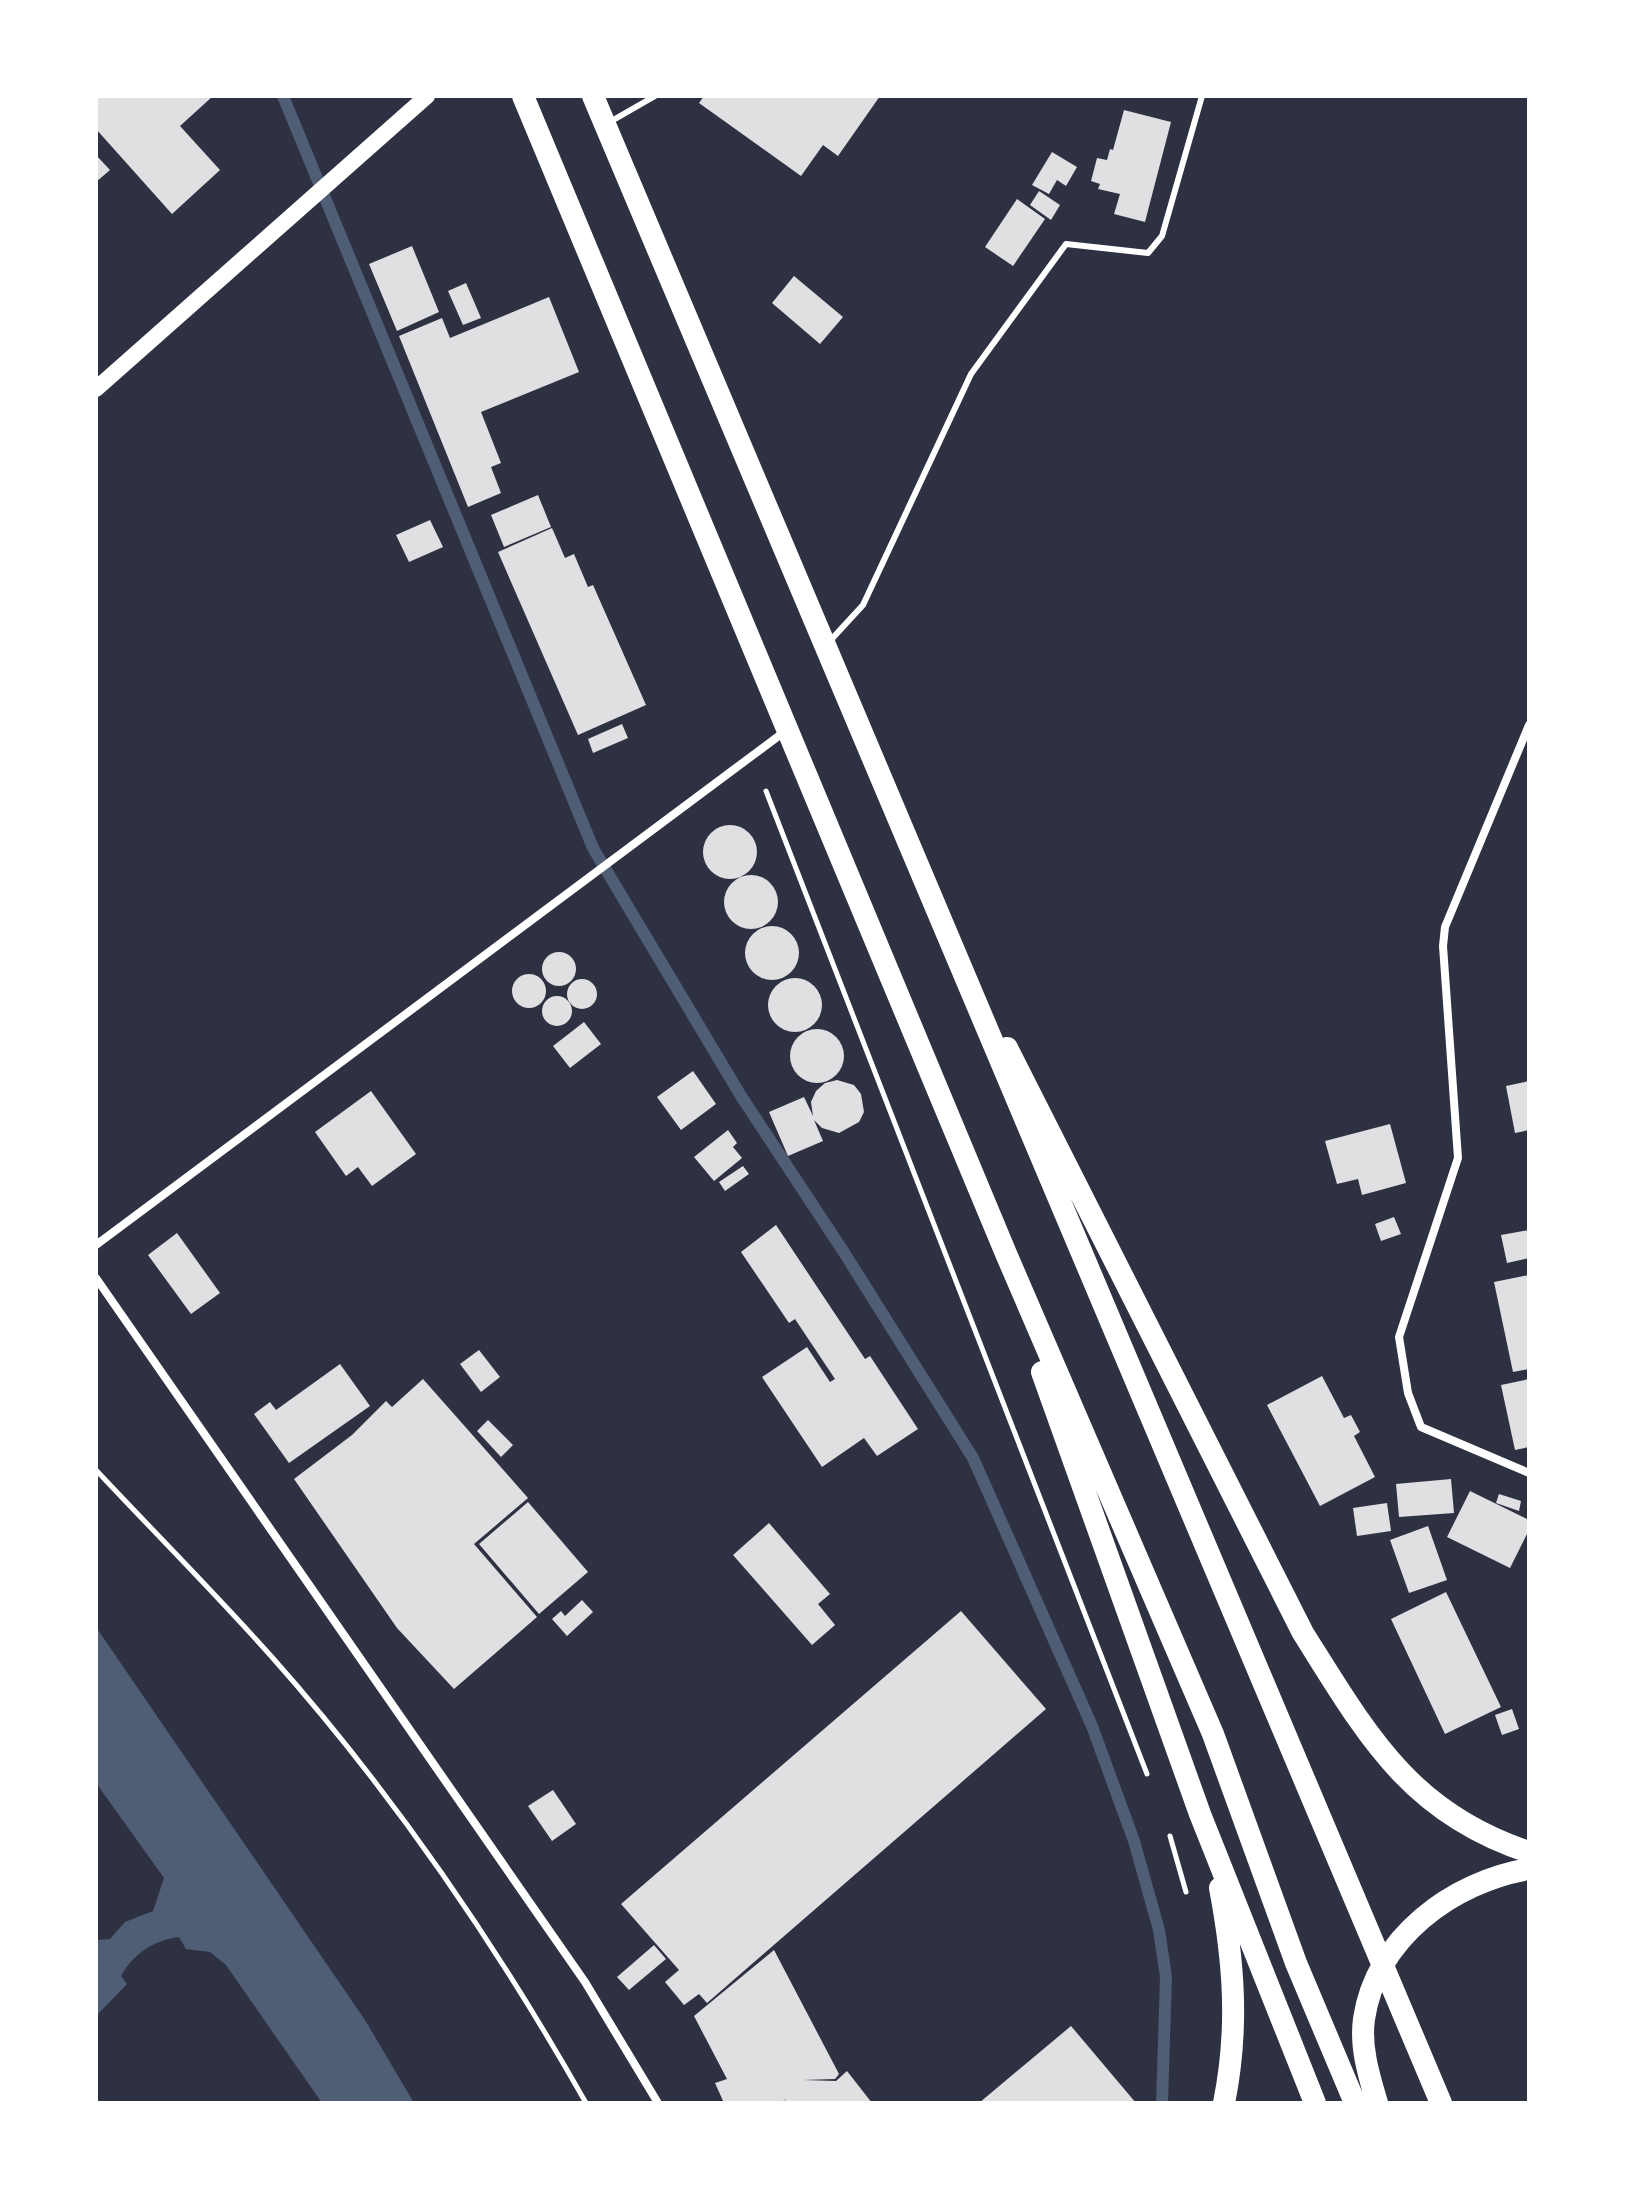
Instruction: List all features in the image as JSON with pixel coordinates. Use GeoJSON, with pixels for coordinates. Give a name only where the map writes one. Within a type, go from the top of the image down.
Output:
{"type":"FeatureCollection","features":[{"type":"Feature","properties":{"kind":"highway"},"geometry":{"type":"LineString","coordinates":[[523,96],[1007,1256],[1213,1734],[1296,1963],[1355,2103]]}},
{"type":"Feature","properties":{"kind":"highway"},"geometry":{"type":"LineString","coordinates":[[593,96],[1441,2103]]}},
{"type":"Feature","properties":{"kind":"highway"},"geometry":{"type":"LineString","coordinates":[[950,945],[1041,1108],[1303,1633],[1358,1720],[1400,1774],[1443,1812],[1483,1835],[1529,1852]]}},
{"type":"Feature","properties":{"kind":"highway"},"geometry":{"type":"LineString","coordinates":[[1007,1256],[1046,1383],[1200,1814],[1315,2103]]}},
{"type":"Feature","properties":{"kind":"highway"},"geometry":{"type":"LineString","coordinates":[[1200,1814],[1219,1882],[1235,1991],[1232,2062],[1224,2103]]}},
{"type":"Feature","properties":{"kind":"highway"},"geometry":{"type":"LineString","coordinates":[[1377,2103],[1366,2065],[1363,2022],[1371,1986],[1383,1964],[1420,1919],[1458,1892],[1492,1877],[1529,1869]]}},
{"type":"Feature","properties":{"kind":"main road"},"geometry":{"type":"LineString","coordinates":[[96,389],[427,96]]}},
{"type":"Feature","properties":{"kind":"street"},"geometry":{"type":"LineString","coordinates":[[1529,725],[1445,927],[1443,946],[1458,1158],[1399,1337],[1408,1393],[1421,1427],[1529,1473]]}},
{"type":"Feature","properties":{"kind":"street"},"geometry":{"type":"LineString","coordinates":[[96,1245],[788,729]]}},
{"type":"Feature","properties":{"kind":"street"},"geometry":{"type":"LineString","coordinates":[[96,1278],[585,1982],[658,2103]]}},
{"type":"Feature","properties":{"kind":"lane"},"geometry":{"type":"LineString","coordinates":[[605,125],[655,96]]}},
{"type":"Feature","properties":{"kind":"lane"},"geometry":{"type":"LineString","coordinates":[[826,645],[863,605],[971,374],[1066,244],[1148,253],[1162,236],[1202,96]]}},
{"type":"Feature","properties":{"kind":"path"},"geometry":{"type":"LineString","coordinates":[[766,791],[1153,1788]]}},
{"type":"Feature","properties":{"kind":"path"},"geometry":{"type":"LineString","coordinates":[[96,1470],[272,1657],[397,1810],[519,1984],[586,2103]]}},
{"type":"Feature","properties":{"kind":"path"},"geometry":{"type":"LineString","coordinates":[[1168,1829],[1187,1897]]}},
{"type":"Feature","properties":{"kind":"water"},"geometry":{"type":"Polygon","coordinates":[[[96,1627],[365,2020],[414,2103],[322,2103],[226,1965],[210,1952],[186,1949],[179,1937],[161,1941],[139,1954],[121,1976],[127,1984],[96,2016],[96,1940],[110,1939],[125,1922],[153,1911],[164,1878],[96,1783],[96,1627]]]}},
{"type":"Feature","properties":{"kind":"building"},"geometry":{"type":"Polygon","coordinates":[[[96,96],[213,96],[180,126],[220,170],[172,214],[96,129],[96,96]]]}},
{"type":"Feature","properties":{"kind":"building"},"geometry":{"type":"Polygon","coordinates":[[[704,96],[880,96],[838,156],[823,145],[801,176],[699,103],[704,96]]]}},
{"type":"Feature","properties":{"kind":"building"},"geometry":{"type":"Polygon","coordinates":[[[1124,110],[1171,122],[1145,222],[1114,214],[1120,194],[1098,189],[1100,184],[1091,181],[1097,158],[1107,160],[1110,149],[1113,150],[1124,110]]]}},
{"type":"Feature","properties":{"kind":"building"},"geometry":{"type":"Polygon","coordinates":[[[1052,152],[1077,167],[1066,186],[1057,180],[1049,194],[1032,185],[1052,152]]]}},
{"type":"Feature","properties":{"kind":"building"},"geometry":{"type":"Polygon","coordinates":[[[96,155],[110,170],[96,182],[96,155]]]}},
{"type":"Feature","properties":{"kind":"building"},"geometry":{"type":"Polygon","coordinates":[[[1039,191],[1060,205],[1051,220],[1030,205],[1039,191]]]}},
{"type":"Feature","properties":{"kind":"building"},"geometry":{"type":"Polygon","coordinates":[[[1017,199],[1045,219],[1013,266],[985,247],[1017,199]]]}},
{"type":"Feature","properties":{"kind":"building"},"geometry":{"type":"Polygon","coordinates":[[[412,246],[439,312],[397,331],[369,264],[412,246]]]}},
{"type":"Feature","properties":{"kind":"building"},"geometry":{"type":"Polygon","coordinates":[[[794,276],[843,317],[820,344],[772,303],[794,276]]]}},
{"type":"Feature","properties":{"kind":"building"},"geometry":{"type":"Polygon","coordinates":[[[466,283],[481,318],[463,325],[448,291],[466,283]]]}},
{"type":"Feature","properties":{"kind":"building"},"geometry":{"type":"Polygon","coordinates":[[[549,297],[579,372],[481,412],[501,463],[491,467],[501,493],[468,507],[399,336],[442,318],[450,338],[549,297]]]}},
{"type":"Feature","properties":{"kind":"building"},"geometry":{"type":"Polygon","coordinates":[[[538,495],[551,527],[504,547],[491,515],[538,495]]]}},
{"type":"Feature","properties":{"kind":"building"},"geometry":{"type":"Polygon","coordinates":[[[430,520],[443,547],[409,562],[396,535],[430,520]]]}},
{"type":"Feature","properties":{"kind":"building"},"geometry":{"type":"Polygon","coordinates":[[[552,528],[565,558],[574,554],[588,587],[593,585],[646,705],[578,735],[498,552],[552,528]]]}},
{"type":"Feature","properties":{"kind":"building"},"geometry":{"type":"Polygon","coordinates":[[[622,724],[628,738],[593,753],[588,739],[622,724]]]}},
{"type":"Feature","properties":{"kind":"building"},"geometry":{"type":"Polygon","coordinates":[[[730,825],[749,833],[757,852],[749,871],[730,879],[711,871],[703,852],[711,833],[730,825]]]}},
{"type":"Feature","properties":{"kind":"building"},"geometry":{"type":"Polygon","coordinates":[[[751,875],[770,883],[778,902],[770,921],[751,929],[732,921],[724,902],[732,883],[751,875]]]}},
{"type":"Feature","properties":{"kind":"building"},"geometry":{"type":"Polygon","coordinates":[[[772,926],[791,934],[799,953],[791,972],[772,980],[753,972],[745,953],[753,934],[772,926]]]}},
{"type":"Feature","properties":{"kind":"building"},"geometry":{"type":"Polygon","coordinates":[[[559,952],[571,957],[576,969],[571,981],[559,986],[547,981],[542,969],[547,957],[559,952]]]}},
{"type":"Feature","properties":{"kind":"building"},"geometry":{"type":"Polygon","coordinates":[[[529,974],[541,979],[546,991],[541,1003],[529,1008],[517,1003],[512,991],[517,979],[529,974]]]}},
{"type":"Feature","properties":{"kind":"building"},"geometry":{"type":"Polygon","coordinates":[[[795,978],[814,986],[822,1005],[814,1024],[795,1032],[776,1024],[768,1005],[776,986],[795,978]]]}},
{"type":"Feature","properties":{"kind":"building"},"geometry":{"type":"Polygon","coordinates":[[[582,979],[588,980],[596,988],[596,1000],[588,1008],[582,1009],[576,1008],[568,1000],[567,994],[568,988],[576,980],[582,979]]]}},
{"type":"Feature","properties":{"kind":"building"},"geometry":{"type":"Polygon","coordinates":[[[557,996],[563,997],[571,1005],[571,1017],[563,1025],[557,1026],[551,1025],[543,1017],[542,1011],[543,1005],[551,997],[557,996]]]}},
{"type":"Feature","properties":{"kind":"building"},"geometry":{"type":"Polygon","coordinates":[[[584,1022],[601,1044],[570,1068],[553,1046],[584,1022]]]}},
{"type":"Feature","properties":{"kind":"building"},"geometry":{"type":"Polygon","coordinates":[[[817,1029],[836,1037],[844,1056],[836,1075],[817,1083],[798,1075],[790,1056],[798,1037],[817,1029]]]}},
{"type":"Feature","properties":{"kind":"building"},"geometry":{"type":"Polygon","coordinates":[[[693,1071],[716,1104],[681,1130],[657,1097],[693,1071]]]}},
{"type":"Feature","properties":{"kind":"building"},"geometry":{"type":"Polygon","coordinates":[[[837,1080],[854,1085],[861,1094],[864,1112],[859,1122],[839,1133],[822,1128],[814,1120],[823,1141],[788,1156],[769,1112],[804,1097],[813,1116],[811,1102],[816,1091],[825,1083],[837,1080]]]}},
{"type":"Feature","properties":{"kind":"building"},"geometry":{"type":"Polygon","coordinates":[[[1529,1081],[1529,1130],[1515,1133],[1506,1086],[1529,1081]]]}},
{"type":"Feature","properties":{"kind":"building"},"geometry":{"type":"Polygon","coordinates":[[[371,1091],[416,1154],[372,1186],[358,1167],[346,1176],[315,1132],[371,1091]]]}},
{"type":"Feature","properties":{"kind":"building"},"geometry":{"type":"Polygon","coordinates":[[[1390,1124],[1406,1183],[1362,1195],[1358,1179],[1337,1184],[1325,1141],[1390,1124]]]}},
{"type":"Feature","properties":{"kind":"building"},"geometry":{"type":"Polygon","coordinates":[[[728,1130],[737,1143],[733,1147],[742,1158],[714,1181],[694,1157],[728,1130]]]}},
{"type":"Feature","properties":{"kind":"building"},"geometry":{"type":"Polygon","coordinates":[[[743,1166],[749,1174],[725,1191],[719,1182],[743,1166]]]}},
{"type":"Feature","properties":{"kind":"building"},"geometry":{"type":"Polygon","coordinates":[[[1394,1217],[1401,1234],[1381,1241],[1375,1224],[1394,1217]]]}},
{"type":"Feature","properties":{"kind":"building"},"geometry":{"type":"Polygon","coordinates":[[[776,1225],[865,1359],[870,1356],[918,1429],[877,1456],[864,1438],[822,1467],[762,1377],[807,1347],[830,1382],[835,1379],[795,1319],[789,1323],[741,1252],[776,1225]]]}},
{"type":"Feature","properties":{"kind":"building"},"geometry":{"type":"Polygon","coordinates":[[[1529,1230],[1529,1258],[1507,1263],[1501,1235],[1529,1230]]]}},
{"type":"Feature","properties":{"kind":"building"},"geometry":{"type":"Polygon","coordinates":[[[177,1233],[220,1293],[191,1314],[148,1255],[177,1233]]]}},
{"type":"Feature","properties":{"kind":"building"},"geometry":{"type":"Polygon","coordinates":[[[1529,1275],[1529,1369],[1513,1372],[1494,1282],[1529,1275]]]}},
{"type":"Feature","properties":{"kind":"building"},"geometry":{"type":"Polygon","coordinates":[[[479,1350],[500,1377],[481,1392],[460,1364],[479,1350]]]}},
{"type":"Feature","properties":{"kind":"building"},"geometry":{"type":"Polygon","coordinates":[[[340,1364],[370,1406],[289,1463],[254,1414],[270,1402],[276,1410],[340,1364]]]}},
{"type":"Feature","properties":{"kind":"building"},"geometry":{"type":"Polygon","coordinates":[[[1322,1376],[1344,1418],[1351,1415],[1360,1432],[1354,1436],[1375,1477],[1320,1506],[1267,1405],[1322,1376]]]}},
{"type":"Feature","properties":{"kind":"building"},"geometry":{"type":"Polygon","coordinates":[[[423,1379],[528,1498],[474,1544],[537,1617],[454,1689],[397,1628],[294,1479],[352,1435],[386,1401],[392,1407],[423,1379]]]}},
{"type":"Feature","properties":{"kind":"building"},"geometry":{"type":"Polygon","coordinates":[[[1529,1379],[1529,1447],[1515,1450],[1501,1385],[1529,1379]]]}},
{"type":"Feature","properties":{"kind":"building"},"geometry":{"type":"Polygon","coordinates":[[[488,1420],[513,1445],[501,1457],[477,1431],[488,1420]]]}},
{"type":"Feature","properties":{"kind":"building"},"geometry":{"type":"Polygon","coordinates":[[[1451,1479],[1454,1513],[1399,1517],[1396,1484],[1451,1479]]]}},
{"type":"Feature","properties":{"kind":"building"},"geometry":{"type":"Polygon","coordinates":[[[1470,1491],[1529,1520],[1529,1530],[1510,1568],[1447,1537],[1470,1491]]]}},
{"type":"Feature","properties":{"kind":"building"},"geometry":{"type":"Polygon","coordinates":[[[1499,1494],[1521,1501],[1519,1511],[1496,1503],[1499,1494]]]}},
{"type":"Feature","properties":{"kind":"building"},"geometry":{"type":"Polygon","coordinates":[[[528,1502],[588,1572],[539,1614],[479,1544],[528,1502]]]}},
{"type":"Feature","properties":{"kind":"building"},"geometry":{"type":"Polygon","coordinates":[[[1387,1503],[1391,1531],[1357,1536],[1353,1508],[1387,1503]]]}},
{"type":"Feature","properties":{"kind":"building"},"geometry":{"type":"Polygon","coordinates":[[[769,1523],[830,1594],[818,1604],[835,1625],[812,1645],[733,1555],[769,1523]]]}},
{"type":"Feature","properties":{"kind":"building"},"geometry":{"type":"Polygon","coordinates":[[[1428,1526],[1447,1580],[1409,1593],[1390,1540],[1428,1526]]]}},
{"type":"Feature","properties":{"kind":"building"},"geometry":{"type":"Polygon","coordinates":[[[1446,1592],[1501,1707],[1445,1734],[1391,1619],[1446,1592]]]}},
{"type":"Feature","properties":{"kind":"building"},"geometry":{"type":"Polygon","coordinates":[[[582,1600],[593,1612],[567,1636],[552,1619],[561,1611],[565,1616],[582,1600]]]}},
{"type":"Feature","properties":{"kind":"building"},"geometry":{"type":"Polygon","coordinates":[[[961,1611],[1046,1709],[707,2003],[699,1994],[684,2005],[665,1982],[679,1970],[621,1904],[961,1611]]]}},
{"type":"Feature","properties":{"kind":"building"},"geometry":{"type":"Polygon","coordinates":[[[1512,1709],[1519,1729],[1502,1735],[1495,1715],[1512,1709]]]}},
{"type":"Feature","properties":{"kind":"building"},"geometry":{"type":"Polygon","coordinates":[[[553,1790],[576,1824],[552,1841],[528,1806],[553,1790]]]}},
{"type":"Feature","properties":{"kind":"building"},"geometry":{"type":"Polygon","coordinates":[[[654,1945],[666,1959],[629,1990],[617,1977],[654,1945]]]}},
{"type":"Feature","properties":{"kind":"building"},"geometry":{"type":"Polygon","coordinates":[[[774,1950],[839,2074],[835,2079],[803,2080],[836,2081],[847,2071],[872,2103],[782,2103],[787,2098],[781,2103],[724,2103],[715,2083],[727,2079],[694,2016],[774,1950]]]}},
{"type":"Feature","properties":{"kind":"building"},"geometry":{"type":"Polygon","coordinates":[[[1071,2026],[1136,2103],[979,2103],[1071,2026]]]}},
{"type":"Feature","properties":{"kind":"waterway"},"geometry":{"type":"LineString","coordinates":[[283,96],[593,848],[741,1096],[973,1458],[1092,1726],[1134,1841],[1159,1930],[1166,1977],[1162,2103]]}}]}
